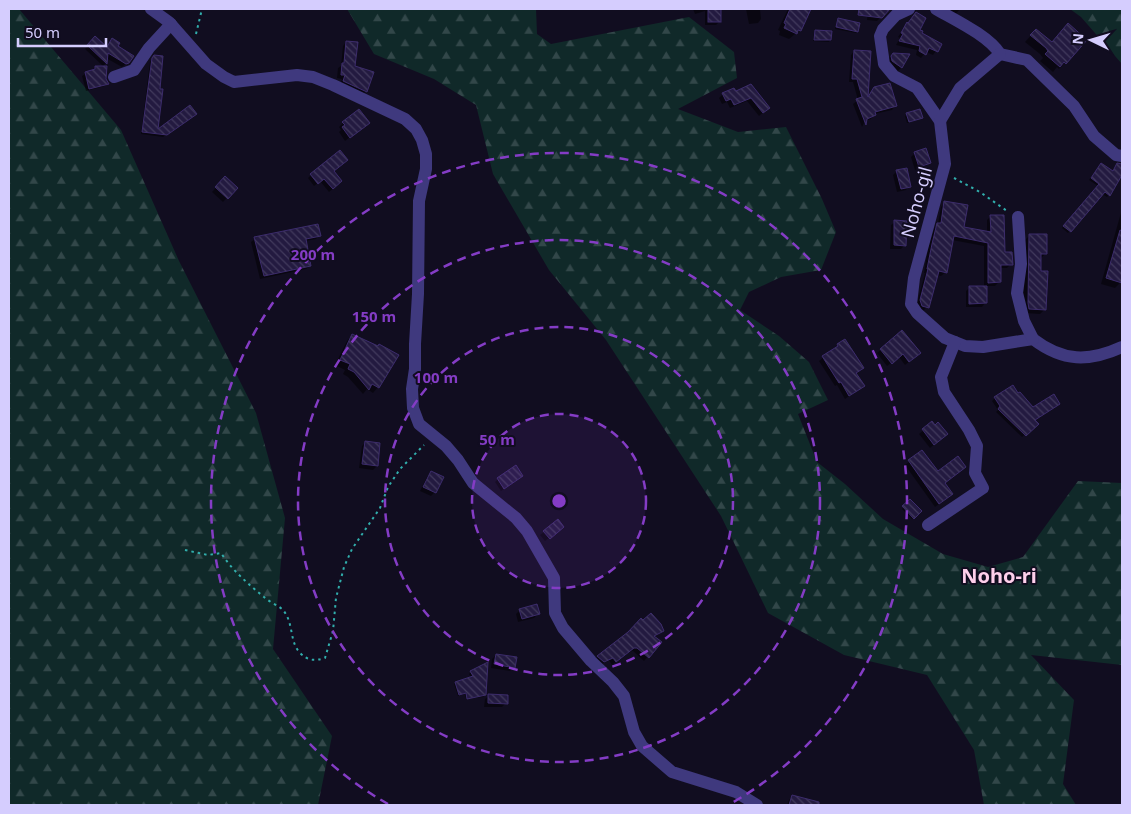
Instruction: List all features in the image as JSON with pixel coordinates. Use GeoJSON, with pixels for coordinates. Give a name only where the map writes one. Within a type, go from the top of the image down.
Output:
{"type":"FeatureCollection","features":[{"type":"Feature","properties":{"kind":"street"},"geometry":{"type":"LineString","coordinates":[[151,9],[171,24],[206,64],[234,82],[297,75],[313,77],[405,119],[416,129],[426,154],[418,201],[418,294],[414,344],[416,369],[412,389],[413,408],[419,424],[446,446],[473,483],[516,518],[527,531],[554,578],[555,613],[563,628],[591,661],[614,682],[624,696],[634,732],[642,746],[672,772],[736,792],[757,805]]}},
{"type":"Feature","properties":{"kind":"street","name":"Noho-gil"},"geometry":{"type":"LineString","coordinates":[[909,9],[896,16],[883,29],[880,36],[884,64],[894,76],[917,88],[940,121],[945,164],[914,278],[912,304],[917,313],[931,327],[945,338],[965,346],[984,347],[1033,339]]}},
{"type":"Feature","properties":{"kind":"street"},"geometry":{"type":"LineString","coordinates":[[936,9],[976,33],[996,48],[1000,54],[1027,60],[1074,106],[1094,136],[1116,155],[1122,156]]}},
{"type":"Feature","properties":{"kind":"street"},"geometry":{"type":"LineString","coordinates":[[114,77],[134,70],[149,48],[171,24]]}},
{"type":"Feature","properties":{"kind":"street"},"geometry":{"type":"LineString","coordinates":[[940,121],[960,88],[1000,54]]}},
{"type":"Feature","properties":{"kind":"street"},"geometry":{"type":"LineString","coordinates":[[1018,217],[1021,264],[1017,293],[1024,321],[1033,339],[1045,348],[1078,359],[1089,358],[1122,347]]}},
{"type":"Feature","properties":{"kind":"street"},"geometry":{"type":"LineString","coordinates":[[928,525],[983,488],[974,473],[976,446],[969,430],[944,392],[941,377],[955,342]]}},
{"type":"Feature","properties":{"kind":"path"},"geometry":{"type":"LineString","coordinates":[[193,49],[202,9]]}},
{"type":"Feature","properties":{"kind":"path"},"geometry":{"type":"LineString","coordinates":[[943,173],[980,192],[1018,217]]}},
{"type":"Feature","properties":{"kind":"path"},"geometry":{"type":"LineString","coordinates":[[185,550],[208,555],[220,553],[230,567],[265,599],[282,610],[290,622],[294,643],[299,652],[309,660],[324,658],[333,631],[336,598],[344,567],[352,549],[380,508],[388,487],[400,469],[434,437]]}},
{"type":"Feature","properties":{"kind":"green space"},"geometry":{"type":"Polygon","coordinates":[[[9,9],[19,9],[121,130],[179,261],[256,413],[285,518],[273,649],[332,736],[318,805],[9,805],[9,9]]]}},
{"type":"Feature","properties":{"kind":"green space"},"geometry":{"type":"Polygon","coordinates":[[[347,9],[536,9],[537,34],[551,44],[689,17],[734,52],[737,78],[678,109],[738,132],[786,127],[822,199],[836,232],[821,270],[781,277],[749,292],[740,310],[779,336],[809,362],[828,400],[798,414],[817,462],[845,484],[883,519],[943,554],[988,567],[1023,557],[1078,481],[1122,483],[1122,665],[1031,655],[1074,700],[1063,784],[1076,805],[984,805],[974,750],[927,675],[844,655],[768,613],[721,516],[606,340],[549,270],[493,174],[476,105],[434,79],[374,54],[347,9]]]}},
{"type":"Feature","properties":{"kind":"green space"},"geometry":{"type":"Polygon","coordinates":[[[1070,9],[1122,9],[1122,64],[1081,17],[1070,9]]]}},
{"type":"Feature","properties":{"kind":"building"},"geometry":{"type":"Polygon","coordinates":[[[708,9],[721,9],[721,22],[708,22],[708,9]]]}},
{"type":"Feature","properties":{"kind":"building"},"geometry":{"type":"Polygon","coordinates":[[[790,9],[811,9],[801,31],[798,30],[797,34],[784,28],[786,24],[784,23],[790,9]]]}},
{"type":"Feature","properties":{"kind":"building"},"geometry":{"type":"Polygon","coordinates":[[[859,9],[890,9],[882,18],[858,15],[859,9]]]}},
{"type":"Feature","properties":{"kind":"building"},"geometry":{"type":"Polygon","coordinates":[[[916,12],[926,18],[920,30],[923,31],[922,33],[942,44],[938,52],[929,48],[926,55],[919,51],[920,46],[899,41],[907,22],[916,12]]]}},
{"type":"Feature","properties":{"kind":"building"},"geometry":{"type":"Polygon","coordinates":[[[838,18],[860,23],[858,32],[836,27],[838,18]]]}},
{"type":"Feature","properties":{"kind":"building"},"geometry":{"type":"Polygon","coordinates":[[[1068,23],[1087,40],[1066,64],[1064,62],[1060,67],[1045,54],[1048,51],[1046,48],[1030,35],[1036,29],[1052,42],[1068,23]]]}},
{"type":"Feature","properties":{"kind":"building"},"geometry":{"type":"Polygon","coordinates":[[[815,30],[832,31],[831,40],[814,40],[815,30]]]}},
{"type":"Feature","properties":{"kind":"building"},"geometry":{"type":"Polygon","coordinates":[[[95,36],[107,47],[112,38],[120,43],[118,46],[134,56],[126,64],[108,53],[107,64],[87,45],[95,36]]]}},
{"type":"Feature","properties":{"kind":"building"},"geometry":{"type":"Polygon","coordinates":[[[346,41],[358,42],[355,66],[374,72],[367,92],[343,81],[345,75],[341,75],[346,41]]]}},
{"type":"Feature","properties":{"kind":"building"},"geometry":{"type":"Polygon","coordinates":[[[854,50],[871,51],[868,97],[874,87],[890,83],[897,106],[875,112],[876,115],[867,119],[866,125],[856,99],[862,97],[857,79],[852,79],[854,50]]]}},
{"type":"Feature","properties":{"kind":"building"},"geometry":{"type":"Polygon","coordinates":[[[893,53],[910,54],[902,68],[892,61],[891,56],[893,53]]]}},
{"type":"Feature","properties":{"kind":"building"},"geometry":{"type":"Polygon","coordinates":[[[154,55],[163,56],[160,89],[163,89],[158,129],[190,105],[197,114],[167,135],[142,132],[152,58],[154,55]]]}},
{"type":"Feature","properties":{"kind":"building"},"geometry":{"type":"Polygon","coordinates":[[[95,66],[107,66],[106,79],[109,84],[89,89],[85,72],[95,69],[95,66]]]}},
{"type":"Feature","properties":{"kind":"building"},"geometry":{"type":"Polygon","coordinates":[[[751,84],[770,108],[763,113],[751,98],[734,105],[731,99],[726,101],[722,93],[734,88],[736,91],[751,84]]]}},
{"type":"Feature","properties":{"kind":"building"},"geometry":{"type":"Polygon","coordinates":[[[359,109],[370,123],[350,138],[342,127],[345,125],[342,122],[359,109]]]}},
{"type":"Feature","properties":{"kind":"building"},"geometry":{"type":"Polygon","coordinates":[[[920,109],[923,118],[909,122],[906,113],[920,109]]]}},
{"type":"Feature","properties":{"kind":"building"},"geometry":{"type":"Polygon","coordinates":[[[926,148],[931,163],[919,167],[914,152],[926,148]]]}},
{"type":"Feature","properties":{"kind":"building"},"geometry":{"type":"Polygon","coordinates":[[[340,150],[348,160],[334,171],[342,181],[333,189],[324,179],[318,184],[310,174],[340,150]]]}},
{"type":"Feature","properties":{"kind":"building"},"geometry":{"type":"Polygon","coordinates":[[[1101,163],[1113,171],[1117,163],[1122,164],[1122,175],[1110,196],[1105,192],[1071,232],[1063,226],[1099,184],[1091,178],[1101,163]]]}},
{"type":"Feature","properties":{"kind":"building"},"geometry":{"type":"Polygon","coordinates":[[[907,168],[911,187],[901,189],[896,170],[907,168]]]}},
{"type":"Feature","properties":{"kind":"building"},"geometry":{"type":"Polygon","coordinates":[[[225,176],[238,188],[228,199],[215,187],[225,176]]]}},
{"type":"Feature","properties":{"kind":"building"},"geometry":{"type":"Polygon","coordinates":[[[944,201],[968,205],[964,227],[991,232],[990,215],[1004,215],[1005,252],[1012,252],[1013,265],[1001,265],[1001,282],[988,283],[988,243],[954,236],[947,273],[939,271],[929,308],[922,306],[920,300],[937,223],[941,223],[944,201]]]}},
{"type":"Feature","properties":{"kind":"building"},"geometry":{"type":"Polygon","coordinates":[[[894,220],[907,221],[906,246],[894,245],[894,220]]]}},
{"type":"Feature","properties":{"kind":"building"},"geometry":{"type":"Polygon","coordinates":[[[318,224],[321,236],[306,239],[311,266],[264,276],[254,237],[318,224]]]}},
{"type":"Feature","properties":{"kind":"building"},"geometry":{"type":"Polygon","coordinates":[[[1120,230],[1122,231],[1122,283],[1106,278],[1120,230]]]}},
{"type":"Feature","properties":{"kind":"building"},"geometry":{"type":"Polygon","coordinates":[[[1029,234],[1047,234],[1047,254],[1041,254],[1041,271],[1048,271],[1046,310],[1029,309],[1029,234]]]}},
{"type":"Feature","properties":{"kind":"building"},"geometry":{"type":"Polygon","coordinates":[[[969,286],[987,286],[987,303],[969,304],[969,286]]]}},
{"type":"Feature","properties":{"kind":"building"},"geometry":{"type":"Polygon","coordinates":[[[902,330],[921,353],[909,362],[903,354],[892,364],[880,349],[902,330]]]}},
{"type":"Feature","properties":{"kind":"building"},"geometry":{"type":"Polygon","coordinates":[[[352,334],[378,346],[379,344],[399,355],[379,388],[372,384],[369,390],[354,372],[348,369],[350,364],[340,360],[352,334]]]}},
{"type":"Feature","properties":{"kind":"building"},"geometry":{"type":"Polygon","coordinates":[[[845,339],[864,368],[856,373],[865,386],[849,396],[822,356],[845,339]]]}},
{"type":"Feature","properties":{"kind":"building"},"geometry":{"type":"Polygon","coordinates":[[[1013,385],[1018,393],[1020,392],[1033,407],[1054,394],[1060,404],[1035,420],[1039,424],[1026,436],[998,409],[1000,406],[994,397],[1013,385]]]}},
{"type":"Feature","properties":{"kind":"building"},"geometry":{"type":"Polygon","coordinates":[[[932,421],[935,425],[938,422],[948,434],[934,445],[922,429],[932,421]]]}},
{"type":"Feature","properties":{"kind":"building"},"geometry":{"type":"Polygon","coordinates":[[[365,441],[380,443],[378,466],[362,464],[365,441]]]}},
{"type":"Feature","properties":{"kind":"building"},"geometry":{"type":"Polygon","coordinates":[[[922,450],[938,471],[958,456],[966,467],[945,483],[953,494],[939,504],[908,460],[922,450]]]}},
{"type":"Feature","properties":{"kind":"building"},"geometry":{"type":"Polygon","coordinates":[[[516,465],[523,476],[504,489],[497,478],[516,465]]]}},
{"type":"Feature","properties":{"kind":"building"},"geometry":{"type":"Polygon","coordinates":[[[431,471],[444,477],[436,493],[423,487],[431,471]]]}},
{"type":"Feature","properties":{"kind":"building"},"geometry":{"type":"Polygon","coordinates":[[[910,499],[922,511],[914,519],[902,506],[910,499]]]}},
{"type":"Feature","properties":{"kind":"building"},"geometry":{"type":"Polygon","coordinates":[[[558,519],[564,527],[550,539],[543,531],[558,519]]]}},
{"type":"Feature","properties":{"kind":"building"},"geometry":{"type":"Polygon","coordinates":[[[537,604],[540,614],[522,619],[519,609],[537,604]]]}},
{"type":"Feature","properties":{"kind":"building"},"geometry":{"type":"Polygon","coordinates":[[[651,613],[661,624],[664,631],[654,636],[662,642],[649,658],[637,648],[634,648],[616,662],[613,658],[604,662],[597,656],[628,632],[641,618],[643,620],[651,613]]]}},
{"type":"Feature","properties":{"kind":"building"},"geometry":{"type":"Polygon","coordinates":[[[496,654],[517,657],[515,668],[494,664],[496,654]]]}},
{"type":"Feature","properties":{"kind":"building"},"geometry":{"type":"Polygon","coordinates":[[[488,662],[486,695],[467,699],[466,693],[459,695],[455,682],[473,676],[470,671],[488,662]]]}},
{"type":"Feature","properties":{"kind":"building"},"geometry":{"type":"Polygon","coordinates":[[[488,694],[508,695],[508,704],[488,703],[488,694]]]}},
{"type":"Feature","properties":{"kind":"building"},"geometry":{"type":"Polygon","coordinates":[[[792,795],[819,802],[819,805],[789,805],[792,795]]]}},
{"type":"Feature","properties":{"kind":"district","name":"Noho-ri"},"geometry":{"type":"Point","coordinates":[999,575]}}]}
